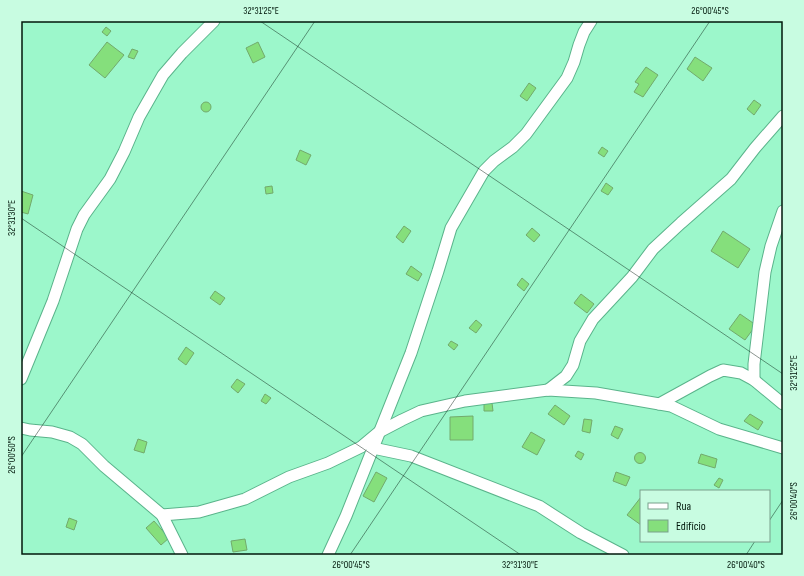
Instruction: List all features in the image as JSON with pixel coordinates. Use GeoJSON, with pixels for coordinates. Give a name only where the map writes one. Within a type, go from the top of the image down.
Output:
{"type":"FeatureCollection","features":[{"type":"Feature","properties":{"kind":"street"},"geometry":{"type":"LineString","coordinates":[[21,379],[53,301],[77,229],[84,215],[110,179],[124,152],[139,117],[163,75],[182,53],[214,21]]}},
{"type":"Feature","properties":{"kind":"street"},"geometry":{"type":"LineString","coordinates":[[328,555],[346,516],[411,353],[451,228],[484,171],[526,134],[567,78],[584,32],[591,21]]}},
{"type":"Feature","properties":{"kind":"street"},"geometry":{"type":"LineString","coordinates":[[548,390],[566,376],[573,365],[580,341],[593,319],[632,277],[653,249],[731,179],[755,148],[783,116]]}},
{"type":"Feature","properties":{"kind":"street"},"geometry":{"type":"LineString","coordinates":[[754,380],[754,364],[765,272],[771,246],[783,211]]}},
{"type":"Feature","properties":{"kind":"street"},"geometry":{"type":"LineString","coordinates":[[659,404],[723,370],[741,373],[754,380],[783,404]]}},
{"type":"Feature","properties":{"kind":"street"},"geometry":{"type":"LineString","coordinates":[[162,515],[199,512],[245,498],[289,477],[328,463],[361,447],[379,432],[421,411],[465,402],[548,390],[596,393],[672,406],[719,429],[783,448]]}},
{"type":"Feature","properties":{"kind":"street"},"geometry":{"type":"LineString","coordinates":[[21,428],[52,432],[70,437],[82,444],[104,466],[162,515],[182,555]]}},
{"type":"Feature","properties":{"kind":"street"},"geometry":{"type":"LineString","coordinates":[[373,448],[411,456],[539,506],[581,533],[623,555]]}},
{"type":"Feature","properties":{"kind":"building"},"geometry":{"type":"Polygon","coordinates":[[[106,27],[111,31],[107,36],[102,32],[106,27]]]}},
{"type":"Feature","properties":{"kind":"building"},"geometry":{"type":"Polygon","coordinates":[[[107,42],[124,55],[105,78],[89,65],[107,42]]]}},
{"type":"Feature","properties":{"kind":"building"},"geometry":{"type":"Polygon","coordinates":[[[258,42],[265,57],[253,63],[246,48],[258,42]]]}},
{"type":"Feature","properties":{"kind":"building"},"geometry":{"type":"Polygon","coordinates":[[[132,49],[138,51],[134,59],[128,57],[132,49]]]}},
{"type":"Feature","properties":{"kind":"building"},"geometry":{"type":"Polygon","coordinates":[[[695,57],[712,68],[703,81],[687,69],[695,57]]]}},
{"type":"Feature","properties":{"kind":"building"},"geometry":{"type":"Polygon","coordinates":[[[646,67],[658,75],[643,97],[634,92],[639,84],[635,82],[646,67]]]}},
{"type":"Feature","properties":{"kind":"building"},"geometry":{"type":"Polygon","coordinates":[[[529,83],[536,88],[527,101],[520,96],[529,83]]]}},
{"type":"Feature","properties":{"kind":"building"},"geometry":{"type":"Polygon","coordinates":[[[754,100],[761,105],[754,115],[747,109],[754,100]]]}},
{"type":"Feature","properties":{"kind":"building"},"geometry":{"type":"Polygon","coordinates":[[[206,102],[211,107],[206,112],[201,107],[206,102]]]}},
{"type":"Feature","properties":{"kind":"building"},"geometry":{"type":"Polygon","coordinates":[[[602,147],[608,151],[604,157],[598,153],[602,147]]]}},
{"type":"Feature","properties":{"kind":"building"},"geometry":{"type":"Polygon","coordinates":[[[300,150],[311,155],[306,165],[296,160],[300,150]]]}},
{"type":"Feature","properties":{"kind":"building"},"geometry":{"type":"Polygon","coordinates":[[[606,183],[613,188],[608,195],[601,191],[606,183]]]}},
{"type":"Feature","properties":{"kind":"building"},"geometry":{"type":"Polygon","coordinates":[[[272,186],[273,193],[266,194],[265,187],[272,186]]]}},
{"type":"Feature","properties":{"kind":"building"},"geometry":{"type":"Polygon","coordinates":[[[21,191],[33,195],[28,214],[21,212],[21,191]]]}},
{"type":"Feature","properties":{"kind":"building"},"geometry":{"type":"Polygon","coordinates":[[[404,226],[411,231],[403,243],[396,237],[404,226]]]}},
{"type":"Feature","properties":{"kind":"building"},"geometry":{"type":"Polygon","coordinates":[[[532,228],[540,235],[534,242],[526,235],[532,228]]]}},
{"type":"Feature","properties":{"kind":"building"},"geometry":{"type":"Polygon","coordinates":[[[723,231],[750,249],[738,268],[711,251],[723,231]]]}},
{"type":"Feature","properties":{"kind":"building"},"geometry":{"type":"Polygon","coordinates":[[[411,266],[422,274],[418,281],[406,274],[411,266]]]}},
{"type":"Feature","properties":{"kind":"building"},"geometry":{"type":"Polygon","coordinates":[[[522,278],[529,284],[524,291],[517,285],[522,278]]]}},
{"type":"Feature","properties":{"kind":"building"},"geometry":{"type":"Polygon","coordinates":[[[215,291],[225,298],[220,305],[210,298],[215,291]]]}},
{"type":"Feature","properties":{"kind":"building"},"geometry":{"type":"Polygon","coordinates":[[[581,294],[594,304],[587,313],[574,303],[581,294]]]}},
{"type":"Feature","properties":{"kind":"building"},"geometry":{"type":"Polygon","coordinates":[[[740,314],[756,325],[745,340],[729,329],[740,314]]]}},
{"type":"Feature","properties":{"kind":"building"},"geometry":{"type":"Polygon","coordinates":[[[476,320],[482,325],[476,333],[469,328],[476,320]]]}},
{"type":"Feature","properties":{"kind":"building"},"geometry":{"type":"Polygon","coordinates":[[[451,341],[458,345],[454,350],[448,345],[451,341]]]}},
{"type":"Feature","properties":{"kind":"building"},"geometry":{"type":"Polygon","coordinates":[[[186,347],[194,353],[186,365],[178,359],[186,347]]]}},
{"type":"Feature","properties":{"kind":"building"},"geometry":{"type":"Polygon","coordinates":[[[237,379],[245,384],[238,393],[231,387],[237,379]]]}},
{"type":"Feature","properties":{"kind":"building"},"geometry":{"type":"Polygon","coordinates":[[[265,394],[271,398],[266,404],[261,401],[265,394]]]}},
{"type":"Feature","properties":{"kind":"building"},"geometry":{"type":"Polygon","coordinates":[[[484,403],[492,403],[493,411],[484,411],[484,403]]]}},
{"type":"Feature","properties":{"kind":"building"},"geometry":{"type":"Polygon","coordinates":[[[555,405],[570,416],[564,425],[548,414],[555,405]]]}},
{"type":"Feature","properties":{"kind":"building"},"geometry":{"type":"Polygon","coordinates":[[[750,414],[763,422],[758,430],[744,421],[750,414]]]}},
{"type":"Feature","properties":{"kind":"building"},"geometry":{"type":"Polygon","coordinates":[[[473,416],[473,440],[450,440],[450,417],[473,416]]]}},
{"type":"Feature","properties":{"kind":"building"},"geometry":{"type":"Polygon","coordinates":[[[584,419],[592,420],[590,433],[582,431],[584,419]]]}},
{"type":"Feature","properties":{"kind":"building"},"geometry":{"type":"Polygon","coordinates":[[[615,426],[623,429],[618,439],[611,435],[615,426]]]}},
{"type":"Feature","properties":{"kind":"building"},"geometry":{"type":"Polygon","coordinates":[[[531,432],[545,440],[537,455],[522,447],[531,432]]]}},
{"type":"Feature","properties":{"kind":"building"},"geometry":{"type":"Polygon","coordinates":[[[138,439],[147,442],[144,453],[134,450],[138,439]]]}},
{"type":"Feature","properties":{"kind":"building"},"geometry":{"type":"Polygon","coordinates":[[[578,451],[584,454],[581,460],[575,456],[578,451]]]}},
{"type":"Feature","properties":{"kind":"building"},"geometry":{"type":"Polygon","coordinates":[[[638,453],[642,453],[644,454],[644,462],[638,463],[635,460],[635,456],[638,453]]]}},
{"type":"Feature","properties":{"kind":"building"},"geometry":{"type":"Polygon","coordinates":[[[701,454],[717,459],[715,468],[698,463],[701,454]]]}},
{"type":"Feature","properties":{"kind":"building"},"geometry":{"type":"Polygon","coordinates":[[[376,472],[387,478],[374,502],[363,496],[376,472]]]}},
{"type":"Feature","properties":{"kind":"building"},"geometry":{"type":"Polygon","coordinates":[[[616,472],[630,477],[626,486],[613,481],[616,472]]]}},
{"type":"Feature","properties":{"kind":"building"},"geometry":{"type":"Polygon","coordinates":[[[719,478],[723,480],[719,488],[714,485],[719,478]]]}},
{"type":"Feature","properties":{"kind":"building"},"geometry":{"type":"Polygon","coordinates":[[[640,498],[640,524],[627,515],[640,498]]]}},
{"type":"Feature","properties":{"kind":"building"},"geometry":{"type":"Polygon","coordinates":[[[69,518],[77,521],[74,530],[66,527],[69,518]]]}},
{"type":"Feature","properties":{"kind":"building"},"geometry":{"type":"Polygon","coordinates":[[[154,521],[169,538],[161,545],[146,528],[154,521]]]}},
{"type":"Feature","properties":{"kind":"building"},"geometry":{"type":"Polygon","coordinates":[[[245,539],[247,550],[233,552],[231,541],[245,539]]]}}]}
